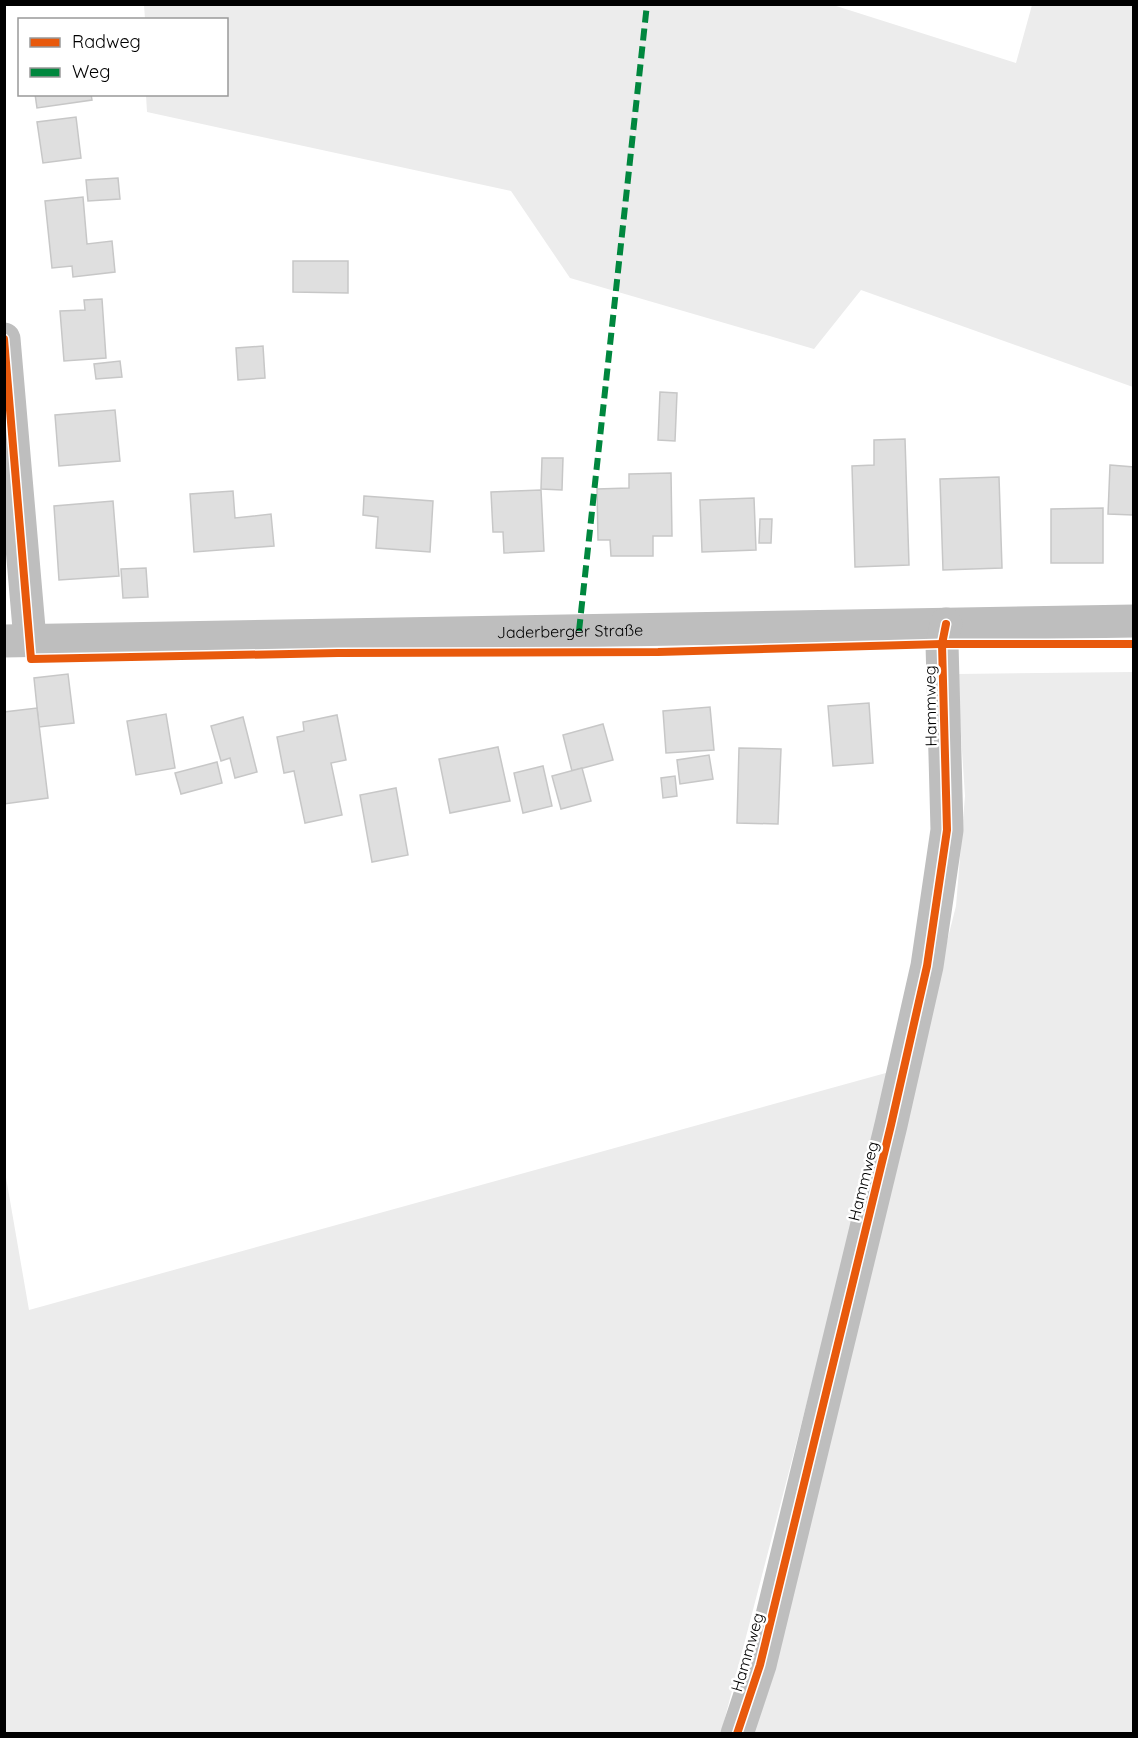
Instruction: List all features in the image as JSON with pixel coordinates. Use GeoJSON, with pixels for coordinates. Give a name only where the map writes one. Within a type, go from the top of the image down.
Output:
{"type":"FeatureCollection","features":[{"type":"Feature","properties":{"kind":"street"},"geometry":{"type":"LineString","coordinates":[[4,339],[17,641]]}},
{"type":"Feature","properties":{"kind":"street","name":"Jaderberger Straße"},"geometry":{"type":"LineString","coordinates":[[17,641],[1134,621]]}},
{"type":"Feature","properties":{"kind":"street","name":"Hammweg"},"geometry":{"type":"LineString","coordinates":[[737,1734],[763,1653],[927,966],[947,830],[942,644],[946,624]]}},
{"type":"Feature","properties":{"kind":"shaded area"},"geometry":{"type":"Polygon","coordinates":[[[144,5],[833,5],[1016,63],[1032,5],[1133,5],[1133,387],[861,290],[814,349],[570,278],[511,191],[147,112],[146,96],[228,96],[228,18],[145,18],[144,5]]]}},
{"type":"Feature","properties":{"kind":"shaded area"},"geometry":{"type":"Polygon","coordinates":[[[1133,672],[1133,1733],[746,1734],[956,906],[965,796],[957,674],[1133,672]]]}},
{"type":"Feature","properties":{"kind":"shaded area"},"geometry":{"type":"Polygon","coordinates":[[[893,1071],[721,1733],[5,1733],[4,1166],[29,1310],[893,1071]]]}},
{"type":"Feature","properties":{"kind":"building"},"geometry":{"type":"Polygon","coordinates":[[[35,96],[91,96],[92,100],[37,108],[35,96]]]}},
{"type":"Feature","properties":{"kind":"building"},"geometry":{"type":"Polygon","coordinates":[[[76,117],[81,158],[43,163],[37,122],[76,117]]]}},
{"type":"Feature","properties":{"kind":"building"},"geometry":{"type":"Polygon","coordinates":[[[118,178],[120,199],[88,201],[86,180],[118,178]]]}},
{"type":"Feature","properties":{"kind":"building"},"geometry":{"type":"Polygon","coordinates":[[[83,197],[87,244],[112,241],[115,272],[73,277],[72,266],[52,268],[45,201],[83,197]]]}},
{"type":"Feature","properties":{"kind":"building"},"geometry":{"type":"Polygon","coordinates":[[[293,261],[348,261],[348,293],[293,292],[293,261]]]}},
{"type":"Feature","properties":{"kind":"building"},"geometry":{"type":"Polygon","coordinates":[[[102,299],[106,358],[64,361],[60,311],[85,310],[84,300],[102,299]]]}},
{"type":"Feature","properties":{"kind":"building"},"geometry":{"type":"Polygon","coordinates":[[[263,346],[265,378],[238,380],[236,348],[263,346]]]}},
{"type":"Feature","properties":{"kind":"building"},"geometry":{"type":"Polygon","coordinates":[[[120,361],[122,377],[96,379],[94,364],[120,361]]]}},
{"type":"Feature","properties":{"kind":"building"},"geometry":{"type":"Polygon","coordinates":[[[660,392],[677,393],[675,441],[658,440],[660,392]]]}},
{"type":"Feature","properties":{"kind":"building"},"geometry":{"type":"Polygon","coordinates":[[[115,410],[120,461],[59,466],[55,415],[115,410]]]}},
{"type":"Feature","properties":{"kind":"building"},"geometry":{"type":"Polygon","coordinates":[[[905,439],[909,565],[855,567],[852,466],[874,465],[874,440],[905,439]]]}},
{"type":"Feature","properties":{"kind":"building"},"geometry":{"type":"Polygon","coordinates":[[[542,458],[563,458],[562,490],[541,489],[542,458]]]}},
{"type":"Feature","properties":{"kind":"building"},"geometry":{"type":"Polygon","coordinates":[[[1110,465],[1134,467],[1133,515],[1108,514],[1110,465]]]}},
{"type":"Feature","properties":{"kind":"building"},"geometry":{"type":"Polygon","coordinates":[[[671,473],[672,536],[653,536],[653,556],[611,556],[610,540],[598,540],[597,489],[629,488],[629,474],[671,473]]]}},
{"type":"Feature","properties":{"kind":"building"},"geometry":{"type":"Polygon","coordinates":[[[999,477],[1002,568],[943,570],[940,479],[999,477]]]}},
{"type":"Feature","properties":{"kind":"building"},"geometry":{"type":"Polygon","coordinates":[[[541,490],[544,551],[504,553],[503,532],[493,532],[491,492],[541,490]]]}},
{"type":"Feature","properties":{"kind":"building"},"geometry":{"type":"Polygon","coordinates":[[[233,491],[235,518],[271,514],[274,546],[194,552],[190,494],[233,491]]]}},
{"type":"Feature","properties":{"kind":"building"},"geometry":{"type":"Polygon","coordinates":[[[364,496],[433,501],[430,552],[376,548],[378,517],[363,515],[364,496]]]}},
{"type":"Feature","properties":{"kind":"building"},"geometry":{"type":"Polygon","coordinates":[[[754,498],[756,550],[702,552],[700,500],[754,498]]]}},
{"type":"Feature","properties":{"kind":"building"},"geometry":{"type":"Polygon","coordinates":[[[113,501],[119,576],[59,580],[54,506],[113,501]]]}},
{"type":"Feature","properties":{"kind":"building"},"geometry":{"type":"Polygon","coordinates":[[[1103,508],[1103,563],[1051,563],[1051,509],[1103,508]]]}},
{"type":"Feature","properties":{"kind":"building"},"geometry":{"type":"Polygon","coordinates":[[[760,519],[772,519],[771,543],[759,543],[760,519]]]}},
{"type":"Feature","properties":{"kind":"building"},"geometry":{"type":"Polygon","coordinates":[[[146,568],[148,597],[123,598],[121,569],[146,568]]]}},
{"type":"Feature","properties":{"kind":"building"},"geometry":{"type":"Polygon","coordinates":[[[68,674],[74,723],[39,727],[34,678],[68,674]]]}},
{"type":"Feature","properties":{"kind":"building"},"geometry":{"type":"Polygon","coordinates":[[[869,703],[873,763],[833,766],[828,706],[869,703]]]}},
{"type":"Feature","properties":{"kind":"building"},"geometry":{"type":"Polygon","coordinates":[[[710,707],[714,750],[666,753],[663,711],[710,707]]]}},
{"type":"Feature","properties":{"kind":"building"},"geometry":{"type":"Polygon","coordinates":[[[37,708],[48,798],[4,804],[4,712],[37,708]]]}},
{"type":"Feature","properties":{"kind":"building"},"geometry":{"type":"Polygon","coordinates":[[[166,714],[175,768],[136,775],[127,721],[166,714]]]}},
{"type":"Feature","properties":{"kind":"building"},"geometry":{"type":"Polygon","coordinates":[[[337,715],[346,760],[331,763],[342,815],[305,823],[294,771],[284,773],[277,737],[304,731],[303,722],[337,715]]]}},
{"type":"Feature","properties":{"kind":"building"},"geometry":{"type":"Polygon","coordinates":[[[243,717],[257,772],[235,778],[230,758],[221,761],[211,726],[243,717]]]}},
{"type":"Feature","properties":{"kind":"building"},"geometry":{"type":"Polygon","coordinates":[[[603,724],[613,760],[572,771],[563,735],[603,724]]]}},
{"type":"Feature","properties":{"kind":"building"},"geometry":{"type":"Polygon","coordinates":[[[498,747],[510,801],[450,813],[439,759],[498,747]]]}},
{"type":"Feature","properties":{"kind":"building"},"geometry":{"type":"Polygon","coordinates":[[[739,748],[781,749],[778,824],[737,823],[739,748]]]}},
{"type":"Feature","properties":{"kind":"building"},"geometry":{"type":"Polygon","coordinates":[[[709,755],[713,779],[680,784],[677,760],[709,755]]]}},
{"type":"Feature","properties":{"kind":"building"},"geometry":{"type":"Polygon","coordinates":[[[217,762],[222,783],[181,794],[175,773],[217,762]]]}},
{"type":"Feature","properties":{"kind":"building"},"geometry":{"type":"Polygon","coordinates":[[[543,766],[552,806],[523,813],[514,773],[543,766]]]}},
{"type":"Feature","properties":{"kind":"building"},"geometry":{"type":"Polygon","coordinates":[[[582,768],[591,801],[561,809],[552,776],[582,768]]]}},
{"type":"Feature","properties":{"kind":"building"},"geometry":{"type":"Polygon","coordinates":[[[675,776],[677,796],[663,798],[661,778],[675,776]]]}},
{"type":"Feature","properties":{"kind":"building"},"geometry":{"type":"Polygon","coordinates":[[[396,788],[408,855],[372,862],[360,795],[396,788]]]}},
{"type":"Feature","properties":{"kind":"marked path"},"geometry":{"type":"LineString","coordinates":[[579,631],[647,4]]}},
{"type":"Feature","properties":{"kind":"cycle path"},"geometry":{"type":"LineString","coordinates":[[4,339],[31,659],[338,653],[658,652],[942,644],[1134,644]]}},
{"type":"Feature","properties":{"kind":"cycle path"},"geometry":{"type":"LineString","coordinates":[[737,1734],[760,1665],[891,1125],[927,966],[947,830],[942,644],[946,624]]}}]}
